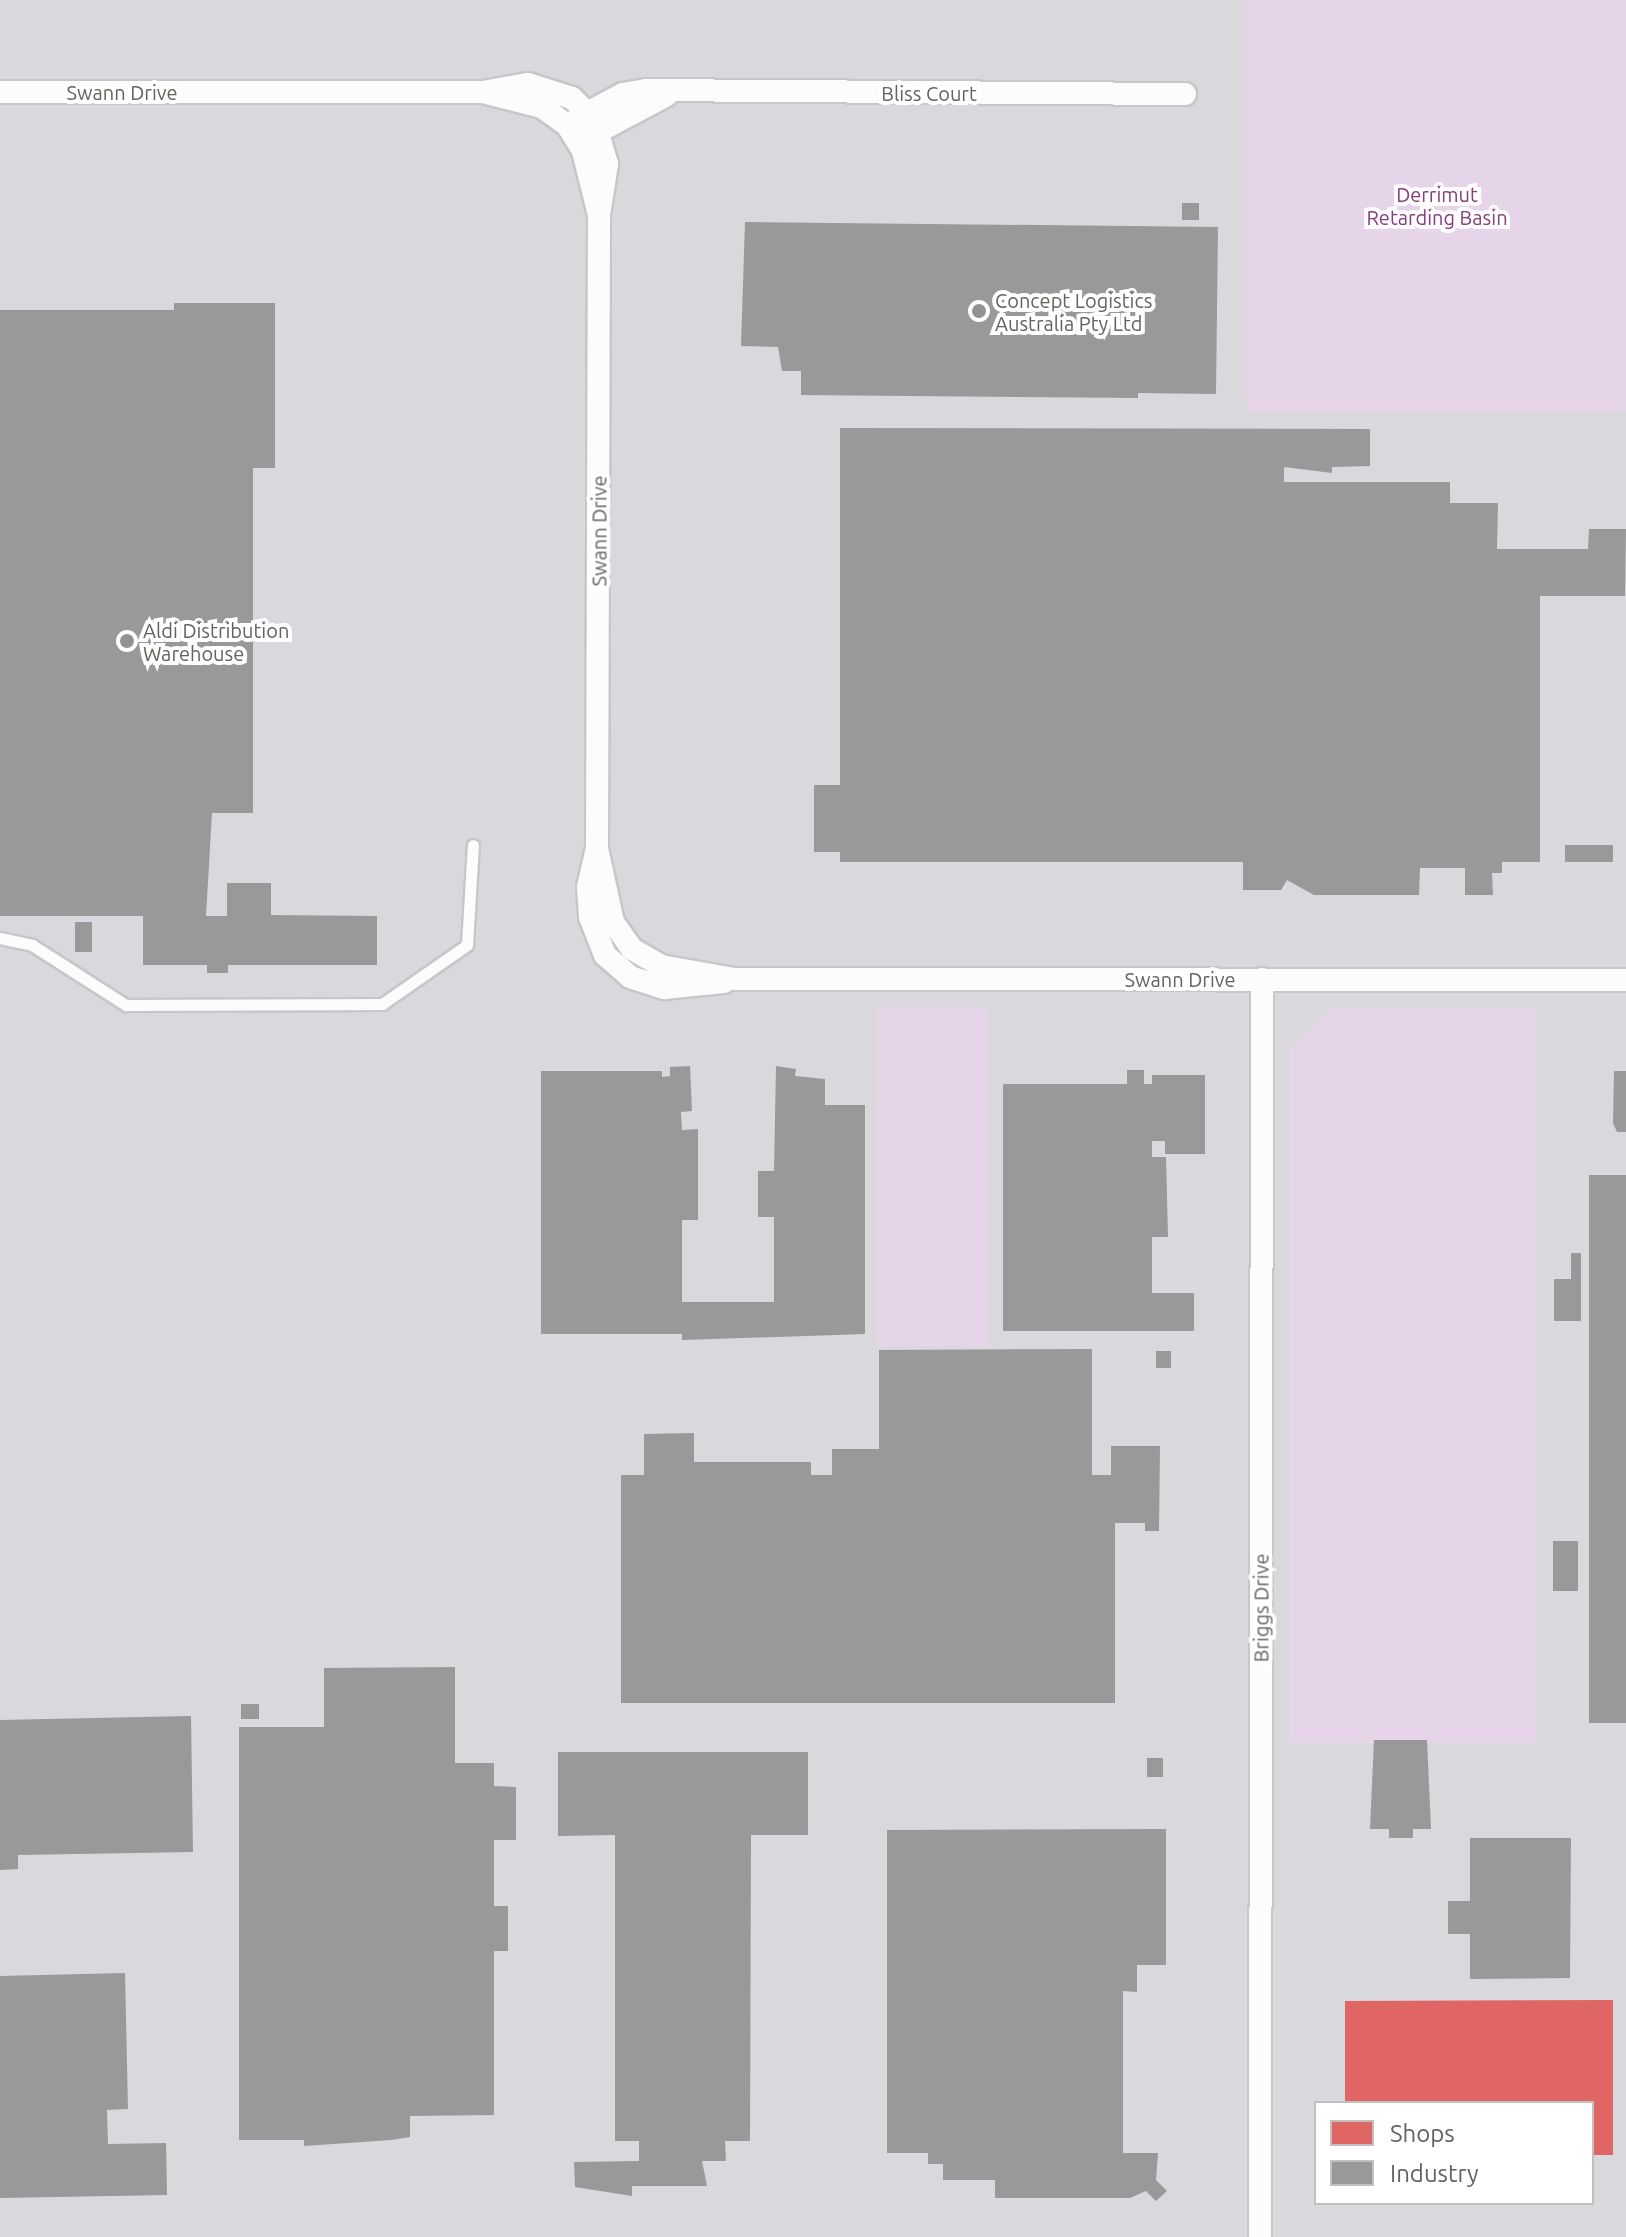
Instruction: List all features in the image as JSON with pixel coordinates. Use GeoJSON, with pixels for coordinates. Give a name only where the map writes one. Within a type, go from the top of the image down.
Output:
{"type":"FeatureCollection","features":[{"type":"Feature","properties":{"kind":"street","name":"Swann Drive"},"geometry":{"type":"LineString","coordinates":[[0,92],[483,92],[535,85],[566,94],[594,121],[607,164],[599,215],[597,848],[588,887],[590,917],[599,945],[619,970],[664,988],[692,989],[733,979],[1626,980]]}},
{"type":"Feature","properties":{"kind":"street","name":"Bliss Court"},"geometry":{"type":"LineString","coordinates":[[573,134],[636,91],[1185,94]]}},
{"type":"Feature","properties":{"kind":"street","name":"Swann Drive"},"geometry":{"type":"LineString","coordinates":[[483,92],[542,107],[573,134],[599,215]]}},
{"type":"Feature","properties":{"kind":"street","name":"Briggs Drive"},"geometry":{"type":"LineString","coordinates":[[1260,2237],[1262,979]]}},
{"type":"Feature","properties":{"kind":"lane"},"geometry":{"type":"LineString","coordinates":[[0,938],[32,945],[126,1005],[382,1004],[467,945],[473,845]]}},
{"type":"Feature","properties":{"kind":"shaded area"},"geometry":{"type":"Polygon","coordinates":[[[0,0],[1626,0],[1626,2237],[0,2237],[0,0]]]}},
{"type":"Feature","properties":{"kind":"green space","name":"Derrimut Retarding Basin"},"geometry":{"type":"Polygon","coordinates":[[[1247,0],[1626,0],[1626,411],[1247,411],[1247,0]]]}},
{"type":"Feature","properties":{"kind":"green space"},"geometry":{"type":"Polygon","coordinates":[[[878,1007],[989,1007],[989,1346],[878,1346],[878,1007]]]}},
{"type":"Feature","properties":{"kind":"green space"},"geometry":{"type":"Polygon","coordinates":[[[1332,1008],[1537,1008],[1537,1743],[1289,1743],[1289,1050],[1332,1008]]]}},
{"type":"Feature","properties":{"kind":"building: Shops"},"geometry":{"type":"Polygon","coordinates":[[[1613,2000],[1613,2155],[1594,2155],[1594,2101],[1345,2101],[1345,2001],[1613,2000]]]}},
{"type":"Feature","properties":{"kind":"building: Industry"},"geometry":{"type":"Polygon","coordinates":[[[1182,203],[1199,203],[1199,220],[1182,220],[1182,203]]]}},
{"type":"Feature","properties":{"kind":"building: Industry","name":"Concept Logistics Australia Pty Ltd"},"geometry":{"type":"Polygon","coordinates":[[[745,222],[1218,227],[1216,394],[1138,393],[1138,398],[801,395],[801,371],[782,371],[778,347],[741,346],[745,222]]]}},
{"type":"Feature","properties":{"kind":"building: Industry","name":"Aldi Distribution Warehouse"},"geometry":{"type":"Polygon","coordinates":[[[174,303],[275,303],[275,468],[253,468],[253,813],[212,813],[206,916],[227,916],[227,883],[271,883],[271,915],[377,916],[377,965],[228,965],[228,973],[207,973],[207,965],[143,965],[143,916],[0,916],[0,310],[174,310],[174,303]]]}},
{"type":"Feature","properties":{"kind":"building: Industry"},"geometry":{"type":"Polygon","coordinates":[[[840,428],[1370,429],[1370,466],[1332,467],[1332,473],[1284,467],[1284,482],[1450,482],[1450,503],[1498,503],[1497,549],[1588,549],[1589,529],[1626,529],[1625,596],[1540,596],[1540,862],[1502,862],[1502,873],[1492,873],[1493,895],[1465,895],[1465,868],[1420,868],[1419,895],[1314,895],[1287,880],[1281,890],[1243,890],[1243,862],[840,862],[840,852],[814,852],[814,785],[840,785],[840,428]]]}},
{"type":"Feature","properties":{"kind":"building: Industry"},"geometry":{"type":"Polygon","coordinates":[[[1565,845],[1613,845],[1613,862],[1565,862],[1565,845]]]}},
{"type":"Feature","properties":{"kind":"building: Industry"},"geometry":{"type":"Polygon","coordinates":[[[75,922],[92,922],[92,952],[75,952],[75,922]]]}},
{"type":"Feature","properties":{"kind":"building: Industry"},"geometry":{"type":"Polygon","coordinates":[[[690,1066],[692,1111],[681,1112],[682,1130],[698,1129],[698,1220],[682,1220],[682,1302],[774,1302],[774,1217],[758,1217],[758,1171],[774,1171],[776,1066],[796,1069],[795,1076],[825,1079],[825,1105],[865,1105],[865,1334],[682,1340],[682,1334],[541,1334],[541,1071],[662,1071],[662,1077],[670,1076],[670,1067],[690,1066]]]}},
{"type":"Feature","properties":{"kind":"building: Industry"},"geometry":{"type":"Polygon","coordinates":[[[1127,1070],[1144,1070],[1144,1084],[1152,1084],[1152,1075],[1205,1075],[1205,1154],[1165,1154],[1165,1141],[1152,1141],[1152,1157],[1166,1157],[1168,1237],[1152,1237],[1152,1293],[1194,1293],[1194,1331],[1003,1331],[1003,1084],[1127,1084],[1127,1070]]]}},
{"type":"Feature","properties":{"kind":"building: Industry"},"geometry":{"type":"Polygon","coordinates":[[[1614,1071],[1626,1071],[1626,1132],[1617,1132],[1613,1123],[1614,1071]]]}},
{"type":"Feature","properties":{"kind":"building: Industry"},"geometry":{"type":"Polygon","coordinates":[[[1589,1175],[1626,1175],[1626,1723],[1589,1723],[1589,1175]]]}},
{"type":"Feature","properties":{"kind":"building: Industry"},"geometry":{"type":"Polygon","coordinates":[[[1571,1253],[1581,1253],[1581,1321],[1554,1321],[1554,1279],[1571,1279],[1571,1253]]]}},
{"type":"Feature","properties":{"kind":"building: Industry"},"geometry":{"type":"Polygon","coordinates":[[[1092,1349],[1092,1475],[1111,1475],[1111,1446],[1160,1446],[1159,1531],[1145,1531],[1145,1523],[1115,1523],[1115,1703],[621,1703],[621,1475],[644,1475],[644,1434],[694,1433],[694,1462],[811,1462],[811,1475],[832,1475],[832,1449],[879,1449],[879,1350],[1092,1349]]]}},
{"type":"Feature","properties":{"kind":"building: Industry"},"geometry":{"type":"Polygon","coordinates":[[[1156,1351],[1171,1351],[1171,1368],[1156,1368],[1156,1351]]]}},
{"type":"Feature","properties":{"kind":"building: Industry"},"geometry":{"type":"Polygon","coordinates":[[[1553,1541],[1578,1541],[1578,1591],[1553,1591],[1553,1541]]]}},
{"type":"Feature","properties":{"kind":"building: Industry"},"geometry":{"type":"Polygon","coordinates":[[[455,1667],[455,1763],[494,1763],[494,1786],[516,1787],[516,1840],[494,1840],[494,1906],[508,1906],[508,1951],[494,1951],[494,2115],[410,2116],[410,2137],[391,2140],[304,2146],[304,2140],[239,2140],[239,1727],[324,1727],[324,1668],[455,1667]]]}},
{"type":"Feature","properties":{"kind":"building: Industry"},"geometry":{"type":"Polygon","coordinates":[[[241,1704],[259,1704],[259,1719],[241,1719],[241,1704]]]}},
{"type":"Feature","properties":{"kind":"building: Industry"},"geometry":{"type":"Polygon","coordinates":[[[191,1716],[193,1852],[18,1855],[18,1869],[0,1870],[0,1720],[191,1716]]]}},
{"type":"Feature","properties":{"kind":"building: Industry"},"geometry":{"type":"Polygon","coordinates":[[[1374,1740],[1427,1740],[1431,1829],[1413,1829],[1413,1838],[1389,1838],[1389,1829],[1370,1829],[1374,1740]]]}},
{"type":"Feature","properties":{"kind":"building: Industry"},"geometry":{"type":"Polygon","coordinates":[[[558,1752],[808,1752],[808,1835],[751,1835],[750,2141],[725,2141],[726,2161],[702,2161],[707,2186],[632,2186],[632,2196],[575,2187],[574,2162],[639,2161],[639,2141],[615,2141],[615,1835],[558,1836],[558,1752]]]}},
{"type":"Feature","properties":{"kind":"building: Industry"},"geometry":{"type":"Polygon","coordinates":[[[1147,1758],[1163,1758],[1163,1777],[1147,1777],[1147,1758]]]}},
{"type":"Feature","properties":{"kind":"building: Industry"},"geometry":{"type":"Polygon","coordinates":[[[1166,1829],[1166,1965],[1137,1965],[1137,1992],[1123,1991],[1123,2153],[1158,2153],[1156,2180],[1167,2191],[1156,2201],[1146,2191],[1130,2198],[995,2198],[995,2180],[943,2180],[943,2164],[928,2164],[928,2153],[887,2153],[887,1830],[1166,1829]]]}},
{"type":"Feature","properties":{"kind":"building: Industry"},"geometry":{"type":"Polygon","coordinates":[[[1470,1838],[1571,1838],[1570,1978],[1470,1979],[1470,1934],[1448,1934],[1448,1901],[1470,1901],[1470,1838]]]}},
{"type":"Feature","properties":{"kind":"building: Industry"},"geometry":{"type":"Polygon","coordinates":[[[125,1973],[128,2109],[107,2110],[108,2144],[166,2143],[167,2195],[0,2198],[0,1976],[125,1973]]]}},
{"type":"Feature","properties":{"kind":"place","name":"Concept Logistics Australia Pty Ltd"},"geometry":{"type":"Point","coordinates":[979,311]}},
{"type":"Feature","properties":{"kind":"place","name":"Aldi Distribution Warehouse"},"geometry":{"type":"Point","coordinates":[127,641]}}]}
